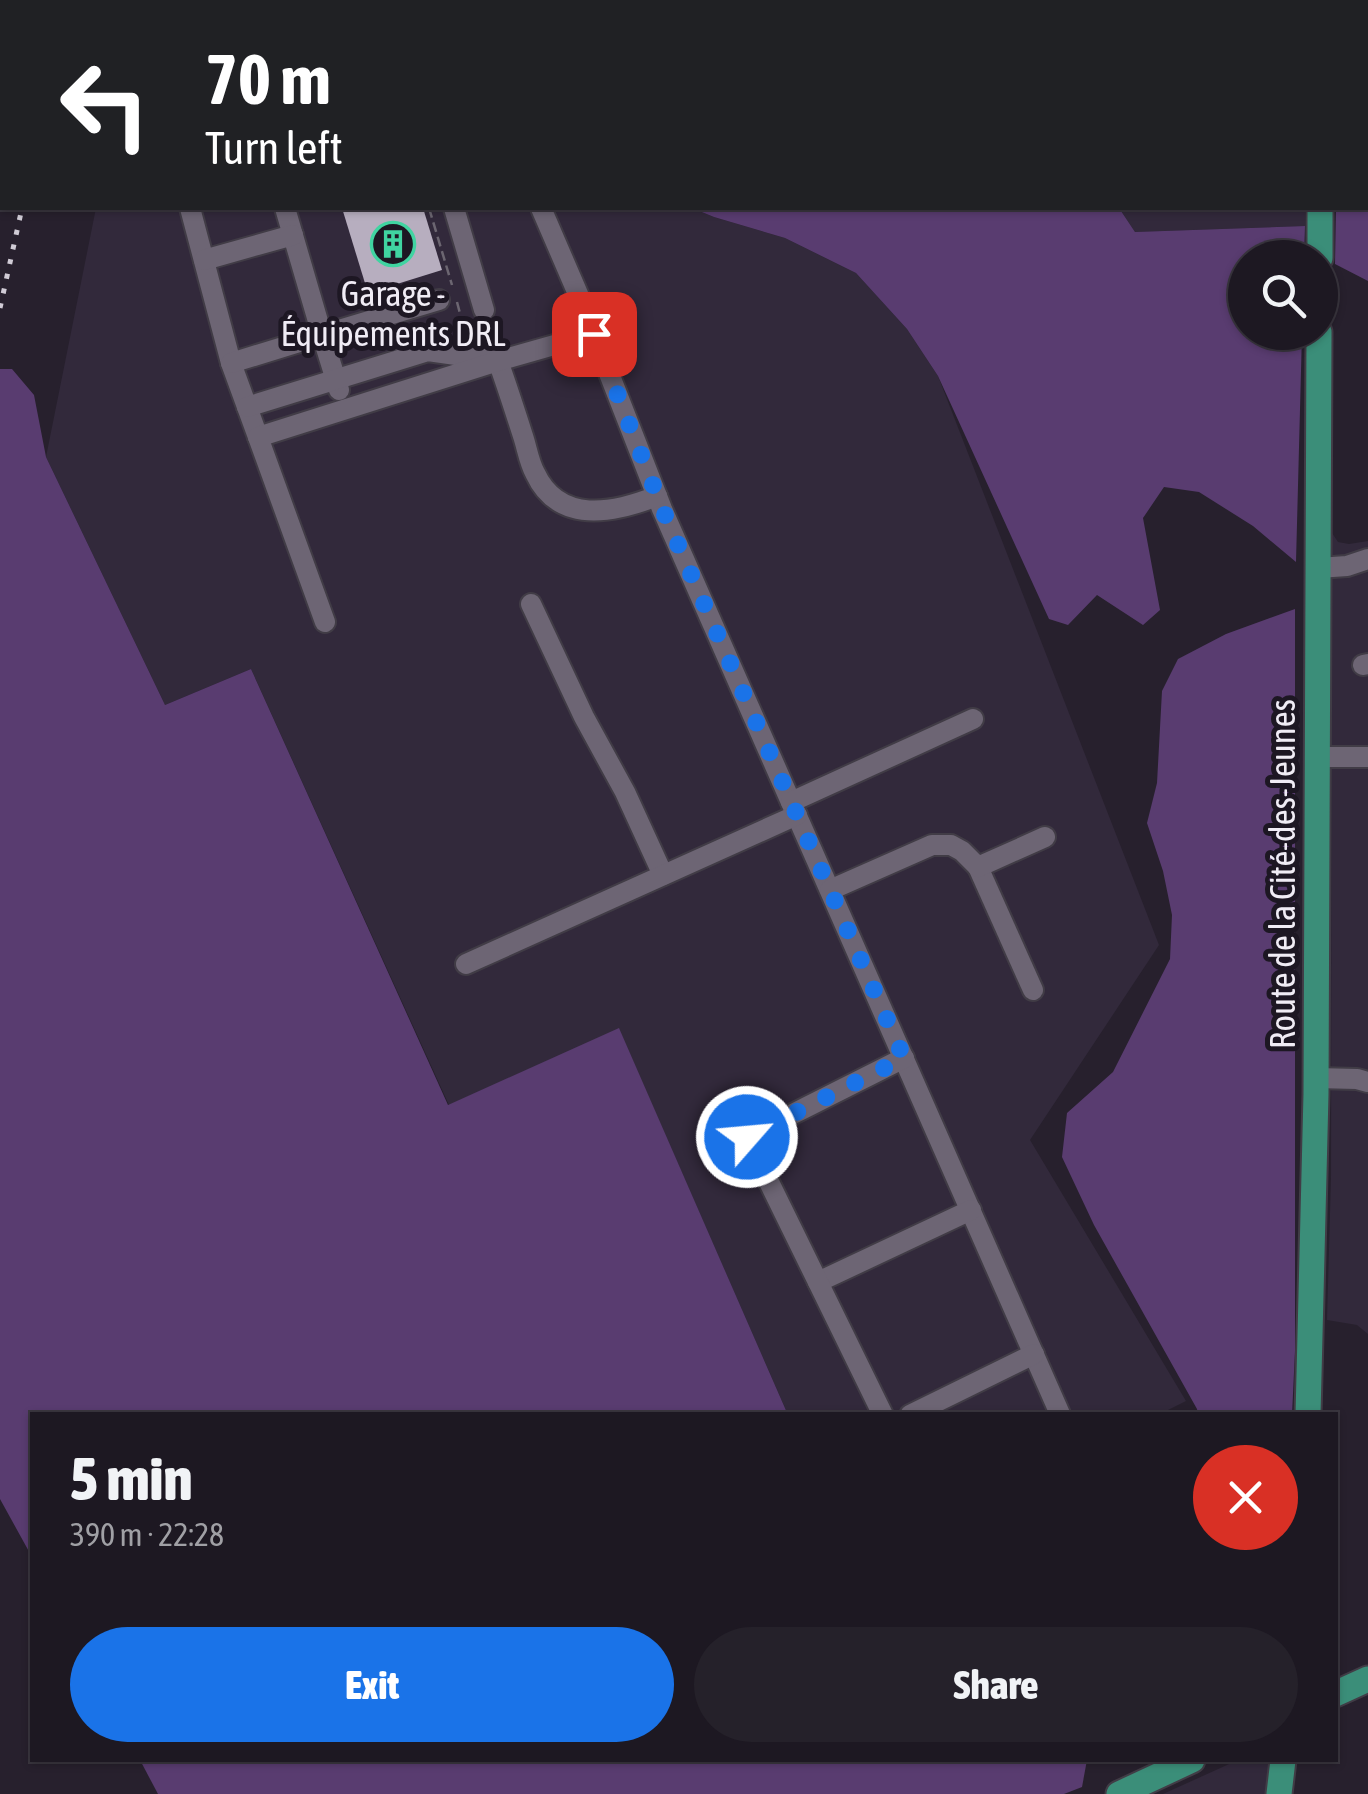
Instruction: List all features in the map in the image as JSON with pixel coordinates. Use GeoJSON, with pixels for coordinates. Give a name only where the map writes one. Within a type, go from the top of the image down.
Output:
{"type":"FeatureCollection","features":[{"type":"Feature","properties":{"kind":"main road"},"geometry":{"type":"LineString","coordinates":[[1320,210],[1320,240]]}},
{"type":"Feature","properties":{"kind":"main road","name":"Route de la Cité-des-Jeunes"},"geometry":{"type":"LineString","coordinates":[[1308,1412],[1316,1078],[1319,350]]}},
{"type":"Feature","properties":{"kind":"main road"},"geometry":{"type":"LineString","coordinates":[[1338,1693],[1368,1679]]}},
{"type":"Feature","properties":{"kind":"main road"},"geometry":{"type":"LineString","coordinates":[[1119,1794],[1188,1762]]}},
{"type":"Feature","properties":{"kind":"lane"},"geometry":{"type":"LineString","coordinates":[[191,210],[231,363],[326,622]]}},
{"type":"Feature","properties":{"kind":"lane"},"geometry":{"type":"LineString","coordinates":[[286,210],[345,410]]}},
{"type":"Feature","properties":{"kind":"lane"},"geometry":{"type":"LineString","coordinates":[[455,210],[484,310]]}},
{"type":"Feature","properties":{"kind":"lane"},"geometry":{"type":"LineString","coordinates":[[542,210],[658,496],[1059,1412]]}},
{"type":"Feature","properties":{"kind":"lane"},"geometry":{"type":"LineString","coordinates":[[204,260],[292,234]]}},
{"type":"Feature","properties":{"kind":"lane"},"geometry":{"type":"LineString","coordinates":[[231,363],[439,300]]}},
{"type":"Feature","properties":{"kind":"lane"},"geometry":{"type":"LineString","coordinates":[[258,437],[594,334]]}},
{"type":"Feature","properties":{"kind":"lane"},"geometry":{"type":"LineString","coordinates":[[247,407],[428,352],[498,362]]}},
{"type":"Feature","properties":{"kind":"lane"},"geometry":{"type":"LineString","coordinates":[[498,362],[535,474],[547,492],[564,505],[588,511],[634,506],[658,496]]}},
{"type":"Feature","properties":{"kind":"lane"},"geometry":{"type":"LineString","coordinates":[[1318,568],[1337,568],[1368,559]]}},
{"type":"Feature","properties":{"kind":"lane"},"geometry":{"type":"LineString","coordinates":[[531,604],[664,876]]}},
{"type":"Feature","properties":{"kind":"lane"},"geometry":{"type":"LineString","coordinates":[[466,964],[664,876],[973,719]]}},
{"type":"Feature","properties":{"kind":"lane"},"geometry":{"type":"LineString","coordinates":[[1317,757],[1368,757]]}},
{"type":"Feature","properties":{"kind":"lane"},"geometry":{"type":"LineString","coordinates":[[978,867],[1045,836]]}},
{"type":"Feature","properties":{"kind":"lane"},"geometry":{"type":"LineString","coordinates":[[830,890],[932,845],[951,845],[978,867],[1034,990]]}},
{"type":"Feature","properties":{"kind":"lane"},"geometry":{"type":"LineString","coordinates":[[882,1412],[747,1137],[904,1058]]}},
{"type":"Feature","properties":{"kind":"lane"},"geometry":{"type":"LineString","coordinates":[[1316,1078],[1367,1079]]}},
{"type":"Feature","properties":{"kind":"lane"},"geometry":{"type":"LineString","coordinates":[[818,1282],[971,1210]]}},
{"type":"Feature","properties":{"kind":"lane"},"geometry":{"type":"LineString","coordinates":[[916,1412],[1034,1354]]}},
{"type":"Feature","properties":{"kind":"path"},"geometry":{"type":"LineString","coordinates":[[430,210],[464,325]]}},
{"type":"Feature","properties":{"kind":"shaded area"},"geometry":{"type":"Polygon","coordinates":[[[96,210],[697,210],[785,238],[856,273],[907,329],[938,376],[1159,945],[1030,1140],[1186,1401],[1164,1412],[787,1412],[619,1029],[449,1105],[251,669],[165,705],[46,457],[96,210]]]}},
{"type":"Feature","properties":{"kind":"shaded area"},"geometry":{"type":"Polygon","coordinates":[[[697,210],[1120,210],[1135,232],[1305,226],[1305,240],[1228,240],[1228,350],[1302,350],[1296,562],[1253,526],[1199,492],[1164,487],[1143,518],[1160,610],[1143,625],[1097,595],[1068,625],[1049,619],[938,376],[907,329],[856,273],[785,238],[697,210]]]}},
{"type":"Feature","properties":{"kind":"shaded area"},"geometry":{"type":"Polygon","coordinates":[[[1120,210],[1305,210],[1305,226],[1135,232],[1120,210]]]}},
{"type":"Feature","properties":{"kind":"shaded area"},"geometry":{"type":"Polygon","coordinates":[[[1336,210],[1368,210],[1368,281],[1338,266],[1336,210]]]}},
{"type":"Feature","properties":{"kind":"shaded area"},"geometry":{"type":"Polygon","coordinates":[[[0,369],[12,369],[34,395],[46,457],[165,705],[251,669],[448,1105],[619,1028],[787,1412],[30,1412],[30,1553],[0,1499],[0,369]]]}},
{"type":"Feature","properties":{"kind":"shaded area"},"geometry":{"type":"Polygon","coordinates":[[[1332,533],[1338,542],[1368,541],[1368,1334],[1357,1325],[1327,1320],[1331,1178],[1332,533]]]}},
{"type":"Feature","properties":{"kind":"shaded area"},"geometry":{"type":"Polygon","coordinates":[[[1295,609],[1292,1412],[1198,1412],[1094,1225],[1062,1157],[1067,1113],[1113,1072],[1170,959],[1172,915],[1147,823],[1157,783],[1162,691],[1178,659],[1226,634],[1295,609]]]}},
{"type":"Feature","properties":{"kind":"shaded area"},"geometry":{"type":"Polygon","coordinates":[[[141,1762],[1087,1762],[1082,1787],[1064,1794],[158,1794],[141,1762]]]}},
{"type":"Feature","properties":{"kind":"shaded area"},"geometry":{"type":"Polygon","coordinates":[[[1234,1762],[1270,1762],[1266,1794],[1163,1794],[1234,1762]]]}},
{"type":"Feature","properties":{"kind":"building","name":"Garage - Équipements DRL"},"geometry":{"type":"Polygon","coordinates":[[[343,210],[424,210],[442,270],[368,293],[343,210]]]}},
{"type":"Feature","properties":{"kind":"railway"},"geometry":{"type":"LineString","coordinates":[[0,308],[22,210]]}},
{"type":"Feature","properties":{"kind":"place","name":"Garage - Équipements DRL"},"geometry":{"type":"Point","coordinates":[393,244]}},
{"type":"Feature","properties":{"kind":"route"},"geometry":{"type":"LineString","coordinates":[[594,334],[662,508],[904,1058],[747,1137]]}}]}
